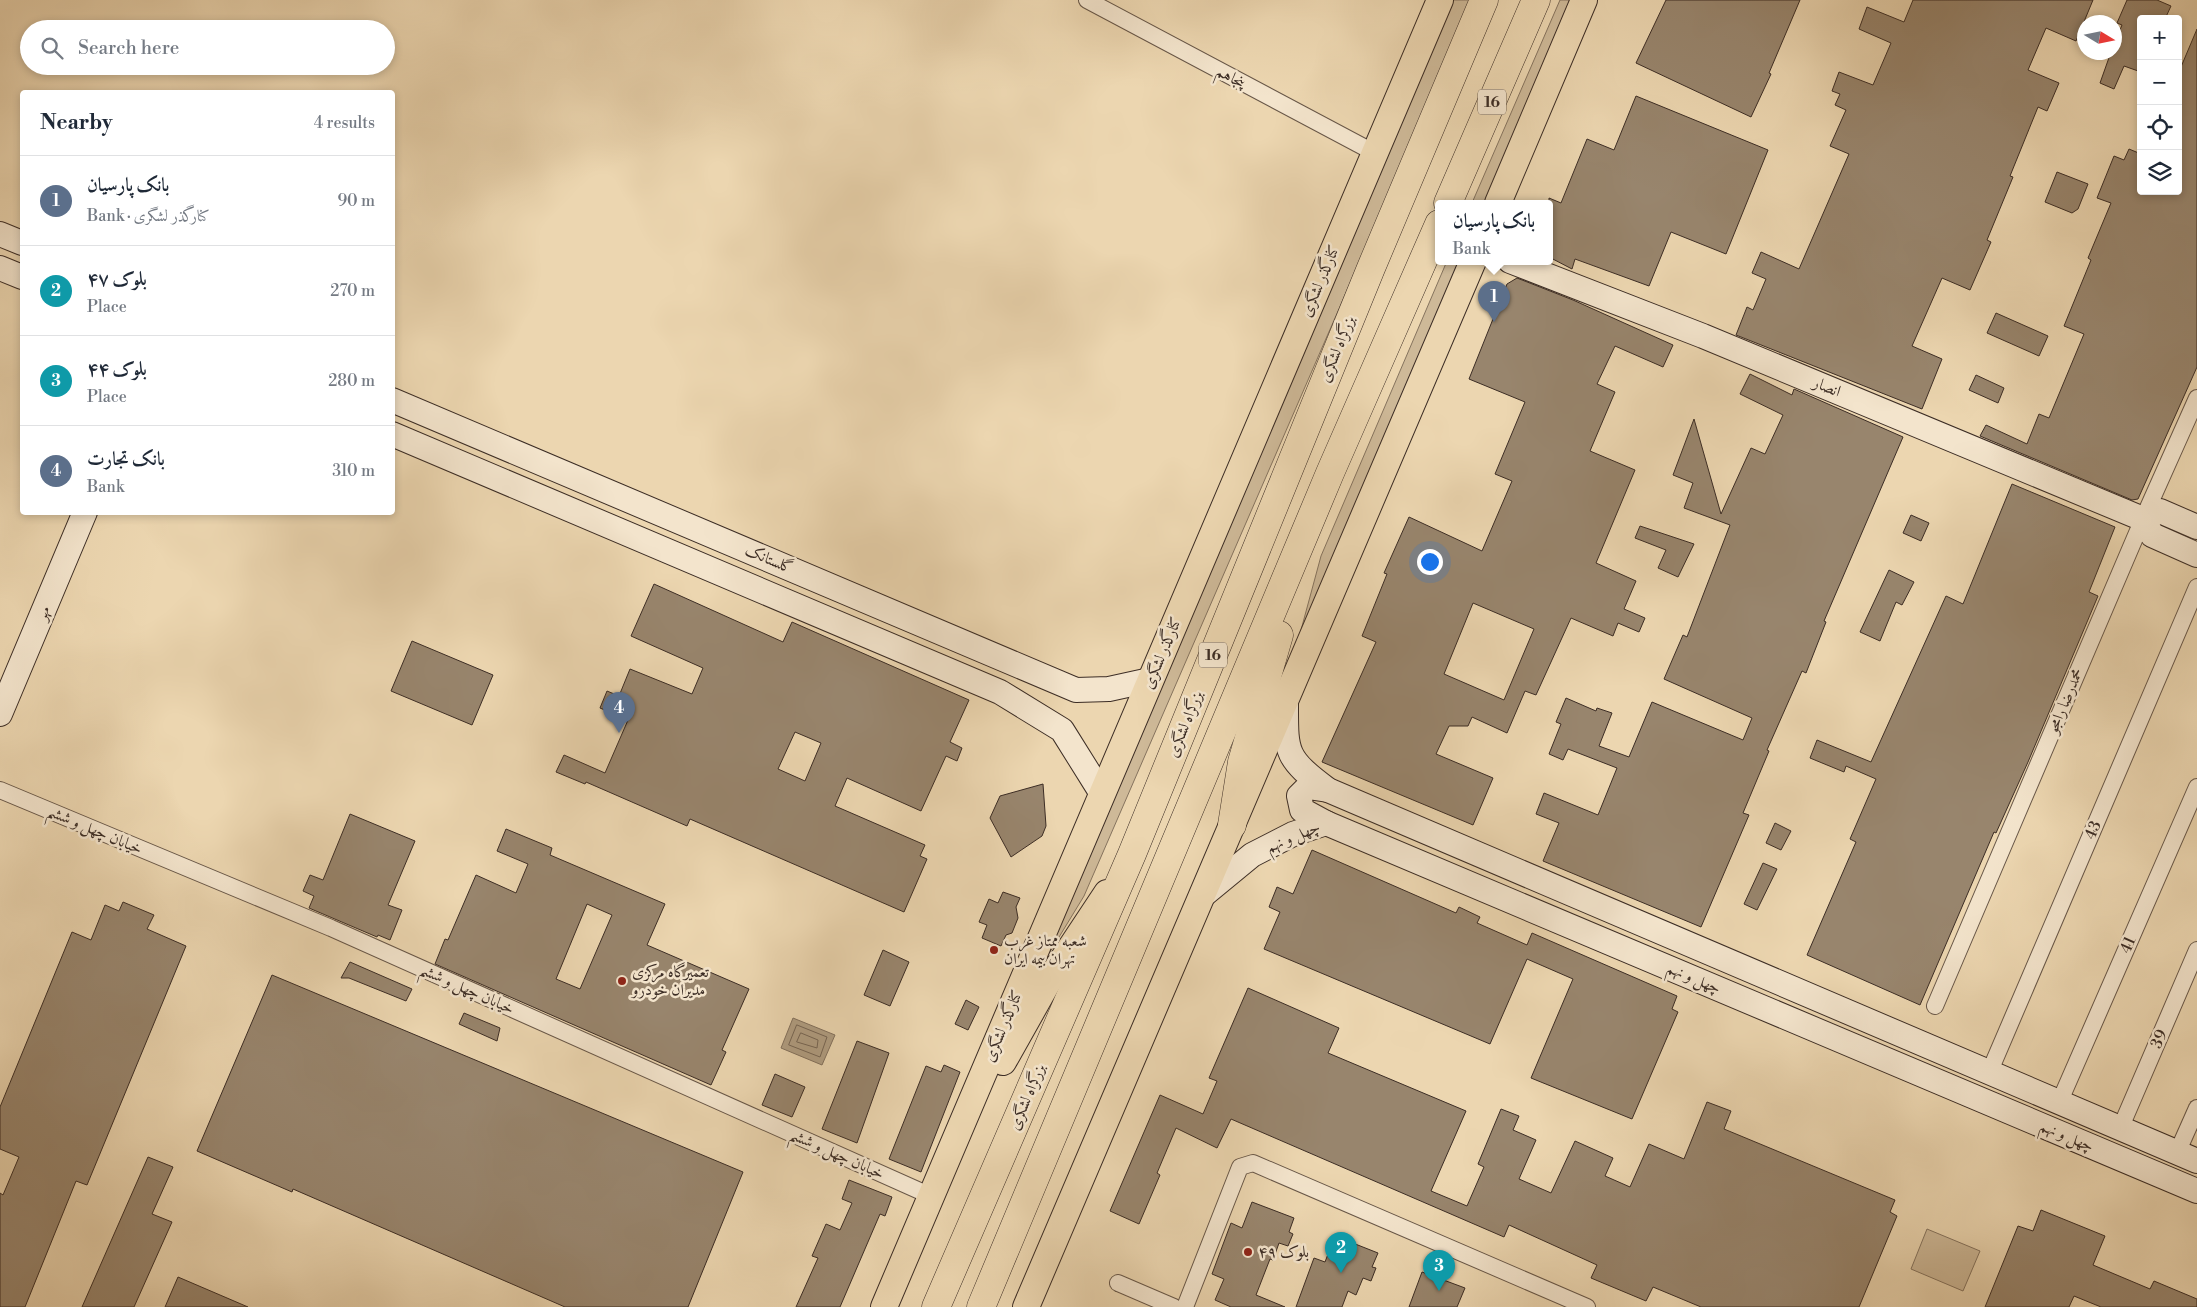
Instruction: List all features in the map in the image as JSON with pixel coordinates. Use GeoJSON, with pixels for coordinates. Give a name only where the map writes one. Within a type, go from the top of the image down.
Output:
{"type":"FeatureCollection","features":[{"type":"Feature","properties":{"kind":"highway","name":"بزرگراه لشگری"},"geometry":{"type":"LineString","coordinates":[[936,1307],[1132,854],[1370,268],[1484,0]]}},
{"type":"Feature","properties":{"kind":"highway","name":"16"},"geometry":{"type":"LineString","coordinates":[[1449,200],[1536,0]]}},
{"type":"Feature","properties":{"kind":"highway","name":"16"},"geometry":{"type":"LineString","coordinates":[[981,1307],[1316,507],[1435,233]]}},
{"type":"Feature","properties":{"kind":"highway"},"geometry":{"type":"LineString","coordinates":[[1232,824],[1242,762],[1316,507]]}},
{"type":"Feature","properties":{"kind":"main road","name":"کنارگذر لشگری"},"geometry":{"type":"LineString","coordinates":[[884,1307],[1440,0]]}},
{"type":"Feature","properties":{"kind":"main road"},"geometry":{"type":"LineString","coordinates":[[1499,200],[1584,0]]}},
{"type":"Feature","properties":{"kind":"main road"},"geometry":{"type":"LineString","coordinates":[[1027,1303],[1471,265]]}},
{"type":"Feature","properties":{"kind":"main road"},"geometry":{"type":"LineString","coordinates":[[935,1185],[1048,982],[1132,854]]}},
{"type":"Feature","properties":{"kind":"street","name":"پنجاهم"},"geometry":{"type":"LineString","coordinates":[[1087,0],[1375,153]]}},
{"type":"Feature","properties":{"kind":"street"},"geometry":{"type":"LineString","coordinates":[[0,234],[20,242]]}},
{"type":"Feature","properties":{"kind":"street","name":"انصار"},"geometry":{"type":"LineString","coordinates":[[1520,265],[1704,336],[2143,518]]}},
{"type":"Feature","properties":{"kind":"street"},"geometry":{"type":"LineString","coordinates":[[0,268],[20,276]]}},
{"type":"Feature","properties":{"kind":"street","name":"محمدرضا رامجو"},"geometry":{"type":"LineString","coordinates":[[1935,1006],[2143,518],[2197,398]]}},
{"type":"Feature","properties":{"kind":"street","name":"گلستانک"},"geometry":{"type":"LineString","coordinates":[[395,401],[1076,690],[1109,689],[1150,680]]}},
{"type":"Feature","properties":{"kind":"street","name":"گلستانک"},"geometry":{"type":"LineString","coordinates":[[395,435],[1000,692],[1062,730],[1102,794]]}},
{"type":"Feature","properties":{"kind":"street"},"geometry":{"type":"LineString","coordinates":[[2197,527],[2160,511],[2143,518],[2152,535],[2197,555]]}},
{"type":"Feature","properties":{"kind":"street","name":"مهر"},"geometry":{"type":"LineString","coordinates":[[0,714],[84,515]]}},
{"type":"Feature","properties":{"kind":"street","name":"43"},"geometry":{"type":"LineString","coordinates":[[1988,1073],[2197,587]]}},
{"type":"Feature","properties":{"kind":"street","name":"چهل و نهم"},"geometry":{"type":"LineString","coordinates":[[1286,698],[1286,735],[1289,754],[1303,772],[1328,790],[2187,1157]]}},
{"type":"Feature","properties":{"kind":"street"},"geometry":{"type":"LineString","coordinates":[[1326,823],[1302,810],[1299,796],[1308,787],[1328,790]]}},
{"type":"Feature","properties":{"kind":"street","name":"41"},"geometry":{"type":"LineString","coordinates":[[2059,1103],[2197,787]]}},
{"type":"Feature","properties":{"kind":"street","name":"خیابان چهل و ششم"},"geometry":{"type":"LineString","coordinates":[[0,790],[331,928],[935,1185]]}},
{"type":"Feature","properties":{"kind":"street","name":"چهل و نهم"},"geometry":{"type":"LineString","coordinates":[[1201,897],[1252,855],[1293,834],[1326,823],[2197,1191]]}},
{"type":"Feature","properties":{"kind":"street","name":"39"},"geometry":{"type":"LineString","coordinates":[[2120,1129],[2197,950]]}},
{"type":"Feature","properties":{"kind":"street"},"geometry":{"type":"LineString","coordinates":[[2187,1157],[2197,1108]]}},
{"type":"Feature","properties":{"kind":"street"},"geometry":{"type":"LineString","coordinates":[[1185,1307],[1240,1168],[1253,1163],[1587,1307]]}},
{"type":"Feature","properties":{"kind":"street"},"geometry":{"type":"LineString","coordinates":[[1118,1283],[1174,1307]]}},
{"type":"Feature","properties":{"kind":"shaded area"},"geometry":{"type":"Polygon","coordinates":[[[1452,0],[1473,0],[1084,896],[1039,970],[1452,0]]]}},
{"type":"Feature","properties":{"kind":"shaded area"},"geometry":{"type":"Polygon","coordinates":[[[1560,0],[1575,0],[1490,200],[1473,200],[1560,0]]]}},
{"type":"Feature","properties":{"kind":"shaded area"},"geometry":{"type":"Polygon","coordinates":[[[1445,265],[1462,265],[1291,667],[1321,556],[1445,265]]]}},
{"type":"Feature","properties":{"kind":"shaded area"},"geometry":{"type":"Polygon","coordinates":[[[1927,1229],[1980,1251],[1963,1291],[1911,1269],[1927,1229]]]}},
{"type":"Feature","properties":{"kind":"water"},"geometry":{"type":"Polygon","coordinates":[[[793,1018],[835,1035],[822,1065],[781,1048],[793,1018]]]}},
{"type":"Feature","properties":{"kind":"building"},"geometry":{"type":"Polygon","coordinates":[[[1666,0],[1800,0],[1769,73],[1771,74],[1751,117],[1636,63],[1666,0]]]}},
{"type":"Feature","properties":{"kind":"building"},"geometry":{"type":"Polygon","coordinates":[[[1913,0],[2093,0],[2087,15],[2077,15],[2076,41],[2046,28],[2028,70],[2059,83],[2047,111],[2038,107],[2010,176],[2013,177],[1987,240],[1991,242],[1970,290],[1942,278],[1912,346],[1942,359],[1922,409],[1736,335],[1747,307],[1753,310],[1766,279],[1752,273],[1761,252],[1799,269],[1849,154],[1830,146],[1846,110],[1835,105],[1840,94],[1832,91],[1839,72],[1873,85],[1891,43],[1859,29],[1867,7],[1904,22],[1913,0]]]}},
{"type":"Feature","properties":{"kind":"building"},"geometry":{"type":"Polygon","coordinates":[[[2127,0],[2157,0],[2171,6],[2167,15],[2137,15],[2137,71],[2124,66],[2114,89],[2100,83],[2108,60],[2122,60],[2122,15],[2120,15],[2127,0]]]}},
{"type":"Feature","properties":{"kind":"building"},"geometry":{"type":"Polygon","coordinates":[[[2197,29],[2197,367],[2138,499],[2132,500],[1980,436],[1986,425],[2027,444],[2039,414],[2049,418],[2084,334],[2064,326],[2091,260],[2088,258],[2111,203],[2097,198],[2114,156],[2124,160],[2129,149],[2137,152],[2137,195],[2182,195],[2182,65],[2197,29]]]}},
{"type":"Feature","properties":{"kind":"building"},"geometry":{"type":"Polygon","coordinates":[[[1636,96],[1768,150],[1726,254],[1671,232],[1649,286],[1575,259],[1572,269],[1553,259],[1553,200],[1549,200],[1549,198],[1561,203],[1587,139],[1614,150],[1636,96]]]}},
{"type":"Feature","properties":{"kind":"building"},"geometry":{"type":"Polygon","coordinates":[[[2057,172],[2088,184],[2078,209],[2072,213],[2045,202],[2057,172]]]}},
{"type":"Feature","properties":{"kind":"building"},"geometry":{"type":"Polygon","coordinates":[[[1517,278],[1573,300],[1673,345],[1663,367],[1615,346],[1597,384],[1615,392],[1590,451],[1635,470],[1596,563],[1636,581],[1624,609],[1645,618],[1639,632],[1618,623],[1613,636],[1571,618],[1536,695],[1525,691],[1507,733],[1472,717],[1468,726],[1449,726],[1436,754],[1493,778],[1473,825],[1322,762],[1376,642],[1362,636],[1387,574],[1384,573],[1409,517],[1482,551],[1512,481],[1495,474],[1525,402],[1469,379],[1507,284],[1517,278]],[[1473,603],[1444,674],[1504,700],[1534,629],[1473,603]]]}},
{"type":"Feature","properties":{"kind":"building"},"geometry":{"type":"Polygon","coordinates":[[[1996,313],[2048,336],[2039,356],[1987,333],[1996,313]]]}},
{"type":"Feature","properties":{"kind":"building"},"geometry":{"type":"Polygon","coordinates":[[[1750,374],[1792,395],[1794,389],[1903,437],[1824,621],[1826,622],[1806,673],[1802,671],[1767,750],[1769,751],[1743,813],[1749,815],[1701,927],[1543,861],[1559,823],[1536,814],[1544,793],[1598,815],[1617,768],[1568,749],[1563,760],[1549,754],[1561,724],[1556,722],[1566,698],[1596,711],[1597,708],[1612,713],[1599,746],[1629,757],[1652,702],[1743,740],[1752,718],[1664,679],[1683,635],[1687,637],[1730,525],[1684,508],[1693,483],[1673,475],[1694,419],[1721,514],[1751,448],[1765,454],[1783,415],[1740,394],[1750,374]]]}},
{"type":"Feature","properties":{"kind":"building"},"geometry":{"type":"Polygon","coordinates":[[[1976,375],[2004,388],[1998,403],[1969,390],[1976,375]]]}},
{"type":"Feature","properties":{"kind":"building"},"geometry":{"type":"Polygon","coordinates":[[[2012,484],[2115,527],[2089,592],[2098,596],[2028,762],[1996,833],[1994,832],[1920,1005],[1807,955],[1856,842],[1850,839],[1876,779],[1846,766],[1844,772],[1810,758],[1817,740],[1871,762],[1946,596],[1963,604],[2012,484]]]}},
{"type":"Feature","properties":{"kind":"building"},"geometry":{"type":"Polygon","coordinates":[[[1911,515],[1929,523],[1921,541],[1903,533],[1911,515]]]}},
{"type":"Feature","properties":{"kind":"building"},"geometry":{"type":"Polygon","coordinates":[[[1640,526],[1694,544],[1678,577],[1658,568],[1666,550],[1635,538],[1640,526]]]}},
{"type":"Feature","properties":{"kind":"building"},"geometry":{"type":"Polygon","coordinates":[[[1889,570],[1914,582],[1902,605],[1896,602],[1880,641],[1860,632],[1889,570]]]}},
{"type":"Feature","properties":{"kind":"building"},"geometry":{"type":"Polygon","coordinates":[[[654,584],[783,642],[792,622],[969,700],[950,742],[962,748],[957,761],[946,756],[921,811],[847,778],[835,806],[925,845],[920,856],[927,859],[904,912],[690,819],[687,826],[586,782],[585,784],[556,772],[564,755],[605,773],[628,720],[600,708],[607,691],[619,696],[630,669],[692,694],[703,668],[631,636],[654,584]],[[795,732],[778,769],[805,781],[821,743],[795,732]]]}},
{"type":"Feature","properties":{"kind":"building"},"geometry":{"type":"Polygon","coordinates":[[[412,641],[493,675],[472,725],[391,691],[412,641]]]}},
{"type":"Feature","properties":{"kind":"building"},"geometry":{"type":"Polygon","coordinates":[[[1043,784],[1046,826],[1042,836],[1011,857],[990,818],[1000,796],[1043,784]]]}},
{"type":"Feature","properties":{"kind":"building"},"geometry":{"type":"Polygon","coordinates":[[[350,814],[415,841],[388,905],[402,910],[390,940],[378,935],[377,937],[309,908],[314,896],[303,891],[310,875],[323,880],[350,814]]]}},
{"type":"Feature","properties":{"kind":"building"},"geometry":{"type":"Polygon","coordinates":[[[1775,823],[1791,831],[1781,850],[1766,843],[1775,823]]]}},
{"type":"Feature","properties":{"kind":"building"},"geometry":{"type":"Polygon","coordinates":[[[506,829],[552,848],[550,855],[665,904],[647,945],[749,989],[722,1050],[726,1052],[711,1085],[435,964],[445,939],[448,940],[476,875],[516,893],[528,864],[497,851],[506,829]],[[587,904],[556,979],[580,989],[612,915],[587,904]]]}},
{"type":"Feature","properties":{"kind":"building"},"geometry":{"type":"Polygon","coordinates":[[[1312,850],[1456,913],[1459,907],[1480,917],[1477,923],[1527,945],[1532,933],[1677,996],[1672,1009],[1678,1012],[1632,1119],[1531,1078],[1573,979],[1527,959],[1490,1044],[1264,949],[1280,912],[1269,907],[1277,887],[1293,894],[1312,850]]]}},
{"type":"Feature","properties":{"kind":"building"},"geometry":{"type":"Polygon","coordinates":[[[1763,863],[1777,869],[1757,910],[1744,904],[1763,863]]]}},
{"type":"Feature","properties":{"kind":"building"},"geometry":{"type":"Polygon","coordinates":[[[1003,892],[1020,898],[1016,907],[1018,918],[1012,933],[1006,935],[1001,946],[982,938],[987,925],[979,922],[989,899],[998,903],[1003,892]]]}},
{"type":"Feature","properties":{"kind":"building"},"geometry":{"type":"Polygon","coordinates":[[[123,902],[154,915],[147,929],[186,946],[87,1185],[76,1181],[25,1307],[0,1307],[0,1193],[3,1195],[19,1157],[0,1149],[0,1107],[72,932],[91,940],[105,905],[119,911],[123,902]]]}},
{"type":"Feature","properties":{"kind":"building"},"geometry":{"type":"Polygon","coordinates":[[[883,950],[909,962],[890,1006],[864,995],[883,950]]]}},
{"type":"Feature","properties":{"kind":"building"},"geometry":{"type":"Polygon","coordinates":[[[350,962],[412,989],[406,1001],[349,978],[341,978],[350,962]]]}},
{"type":"Feature","properties":{"kind":"building"},"geometry":{"type":"Polygon","coordinates":[[[272,975],[743,1172],[688,1307],[565,1307],[293,1189],[292,1192],[197,1151],[272,975]]]}},
{"type":"Feature","properties":{"kind":"building"},"geometry":{"type":"Polygon","coordinates":[[[1248,988],[1339,1028],[1328,1053],[1466,1111],[1431,1191],[1467,1206],[1484,1167],[1478,1164],[1501,1109],[1519,1116],[1513,1130],[1536,1140],[1519,1179],[1551,1193],[1575,1141],[1613,1158],[1605,1176],[1630,1187],[1649,1144],[1684,1159],[1707,1102],[1731,1111],[1724,1129],[1895,1200],[1890,1212],[1897,1216],[1859,1307],[1701,1307],[1653,1287],[1646,1301],[1591,1278],[1597,1265],[1509,1225],[1504,1237],[1231,1119],[1217,1148],[1176,1128],[1157,1173],[1160,1175],[1139,1224],[1110,1211],[1160,1095],[1203,1114],[1217,1081],[1209,1078],[1248,988]]]}},
{"type":"Feature","properties":{"kind":"building"},"geometry":{"type":"Polygon","coordinates":[[[966,1000],[979,1007],[968,1030],[955,1024],[966,1000]]]}},
{"type":"Feature","properties":{"kind":"building"},"geometry":{"type":"Polygon","coordinates":[[[464,1013],[500,1028],[497,1041],[459,1024],[464,1013]]]}},
{"type":"Feature","properties":{"kind":"building"},"geometry":{"type":"Polygon","coordinates":[[[857,1041],[889,1053],[857,1143],[822,1129],[857,1041]]]}},
{"type":"Feature","properties":{"kind":"building"},"geometry":{"type":"Polygon","coordinates":[[[944,1065],[960,1072],[921,1172],[889,1159],[926,1066],[941,1072],[944,1065]]]}},
{"type":"Feature","properties":{"kind":"building"},"geometry":{"type":"Polygon","coordinates":[[[775,1074],[805,1087],[792,1117],[762,1105],[775,1074]]]}},
{"type":"Feature","properties":{"kind":"building"},"geometry":{"type":"Polygon","coordinates":[[[148,1157],[173,1167],[152,1214],[172,1222],[134,1307],[82,1307],[148,1157]]]}},
{"type":"Feature","properties":{"kind":"building"},"geometry":{"type":"Polygon","coordinates":[[[849,1180],[892,1197],[885,1216],[880,1214],[840,1307],[796,1307],[818,1258],[812,1256],[826,1224],[840,1230],[852,1203],[842,1199],[849,1180]]]}},
{"type":"Feature","properties":{"kind":"building","name":"بلوک ۴۹"},"geometry":{"type":"Polygon","coordinates":[[[1252,1202],[1294,1218],[1289,1232],[1293,1234],[1288,1246],[1279,1243],[1273,1260],[1270,1259],[1256,1295],[1285,1307],[1231,1307],[1215,1300],[1224,1279],[1212,1274],[1231,1223],[1242,1228],[1252,1202]]]}},
{"type":"Feature","properties":{"kind":"building"},"geometry":{"type":"Polygon","coordinates":[[[2041,1210],[2105,1236],[2093,1265],[2150,1289],[2154,1281],[2197,1299],[2197,1307],[2101,1307],[2074,1296],[2069,1307],[1985,1307],[2018,1226],[2033,1231],[2041,1210]]]}},
{"type":"Feature","properties":{"kind":"building"},"geometry":{"type":"Polygon","coordinates":[[[1335,1236],[1378,1253],[1372,1267],[1376,1268],[1371,1281],[1363,1278],[1356,1295],[1348,1291],[1342,1307],[1296,1307],[1314,1258],[1325,1262],[1335,1236]]]}},
{"type":"Feature","properties":{"kind":"building"},"geometry":{"type":"Polygon","coordinates":[[[1422,1272],[1465,1288],[1457,1307],[1409,1307],[1422,1272]]]}},
{"type":"Feature","properties":{"kind":"building"},"geometry":{"type":"Polygon","coordinates":[[[178,1277],[248,1307],[165,1307],[178,1277]]]}},
{"type":"Feature","properties":{"kind":"place","name":"بانک پارسیان"},"geometry":{"type":"Point","coordinates":[1494,322]}},
{"type":"Feature","properties":{"kind":"place","name":"بانک تجارت"},"geometry":{"type":"Point","coordinates":[619,733]}},
{"type":"Feature","properties":{"kind":"place","name":"شعبه ممتاز غرب تهران بیمه ایران"},"geometry":{"type":"Point","coordinates":[994,950]}},
{"type":"Feature","properties":{"kind":"place","name":"تعمیرگاه مرکزی مدیران خودرو"},"geometry":{"type":"Point","coordinates":[622,981]}},
{"type":"Feature","properties":{"kind":"place","name":"بلوک ۴۹"},"geometry":{"type":"Point","coordinates":[1248,1252]}},
{"type":"Feature","properties":{"kind":"place","name":"بلوک ۴۷"},"geometry":{"type":"Point","coordinates":[1341,1273]}},
{"type":"Feature","properties":{"kind":"place","name":"بلوک ۴۴"},"geometry":{"type":"Point","coordinates":[1439,1291]}}]}
